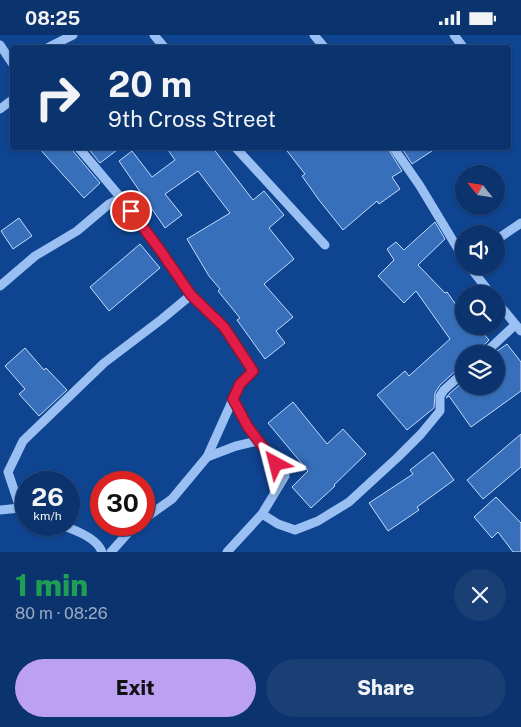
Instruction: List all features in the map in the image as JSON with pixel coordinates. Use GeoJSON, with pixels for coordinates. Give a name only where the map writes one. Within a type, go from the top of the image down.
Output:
{"type":"FeatureCollection","features":[{"type":"Feature","properties":{"kind":"street"},"geometry":{"type":"LineString","coordinates":[[53,45],[73,35]]}},
{"type":"Feature","properties":{"kind":"street"},"geometry":{"type":"LineString","coordinates":[[154,35],[162,45]]}},
{"type":"Feature","properties":{"kind":"street"},"geometry":{"type":"LineString","coordinates":[[314,35],[322,45]]}},
{"type":"Feature","properties":{"kind":"street"},"geometry":{"type":"LineString","coordinates":[[0,45],[10,60]]}},
{"type":"Feature","properties":{"kind":"street"},"geometry":{"type":"LineString","coordinates":[[81,150],[121,198],[191,295],[224,327],[253,371],[240,384],[207,457],[172,499],[155,511]]}},
{"type":"Feature","properties":{"kind":"street"},"geometry":{"type":"LineString","coordinates":[[238,150],[325,245]]}},
{"type":"Feature","properties":{"kind":"street"},"geometry":{"type":"LineString","coordinates":[[395,150],[420,186],[455,244]]}},
{"type":"Feature","properties":{"kind":"street"},"geometry":{"type":"LineString","coordinates":[[0,286],[35,256],[77,231],[109,204],[121,198]]}},
{"type":"Feature","properties":{"kind":"street"},"geometry":{"type":"LineString","coordinates":[[505,234],[521,223]]}},
{"type":"Feature","properties":{"kind":"street"},"geometry":{"type":"LineString","coordinates":[[15,490],[8,472],[23,441],[104,363],[191,295]]}},
{"type":"Feature","properties":{"kind":"street"},"geometry":{"type":"LineString","coordinates":[[496,345],[518,328],[505,312]]}},
{"type":"Feature","properties":{"kind":"street"},"geometry":{"type":"LineString","coordinates":[[262,514],[278,524],[295,530],[318,521],[349,502],[421,434],[440,411],[440,396],[455,380]]}},
{"type":"Feature","properties":{"kind":"street"},"geometry":{"type":"LineString","coordinates":[[227,552],[262,514],[285,476],[248,427],[233,399]]}},
{"type":"Feature","properties":{"kind":"street"},"geometry":{"type":"LineString","coordinates":[[207,457],[236,446],[258,441]]}},
{"type":"Feature","properties":{"kind":"street"},"geometry":{"type":"LineString","coordinates":[[0,510],[15,510]]}},
{"type":"Feature","properties":{"kind":"street"},"geometry":{"type":"LineString","coordinates":[[80,533],[100,546],[102,552]]}},
{"type":"Feature","properties":{"kind":"street"},"geometry":{"type":"LineString","coordinates":[[111,552],[126,536]]}},
{"type":"Feature","properties":{"kind":"building"},"geometry":{"type":"Polygon","coordinates":[[[41,150],[73,150],[100,183],[84,198],[41,150]]]}},
{"type":"Feature","properties":{"kind":"building"},"geometry":{"type":"Polygon","coordinates":[[[89,150],[117,150],[100,163],[89,150]]]}},
{"type":"Feature","properties":{"kind":"building"},"geometry":{"type":"Polygon","coordinates":[[[168,150],[214,150],[253,200],[264,191],[284,215],[269,228],[294,259],[264,284],[293,317],[276,331],[285,343],[265,359],[237,320],[240,318],[218,291],[220,289],[209,276],[187,239],[230,213],[198,171],[165,194],[182,215],[165,228],[119,161],[132,151],[152,177],[175,160],[168,150]]]}},
{"type":"Feature","properties":{"kind":"building"},"geometry":{"type":"Polygon","coordinates":[[[286,150],[389,150],[402,171],[392,177],[400,189],[379,204],[377,201],[343,230],[302,176],[305,174],[286,150]]]}},
{"type":"Feature","properties":{"kind":"building"},"geometry":{"type":"Polygon","coordinates":[[[403,150],[433,150],[412,164],[403,150]]]}},
{"type":"Feature","properties":{"kind":"building"},"geometry":{"type":"Polygon","coordinates":[[[19,218],[32,236],[13,249],[1,231],[19,218]]]}},
{"type":"Feature","properties":{"kind":"building"},"geometry":{"type":"Polygon","coordinates":[[[435,222],[445,239],[418,265],[445,293],[447,292],[455,303],[455,335],[485,335],[489,340],[484,345],[455,345],[455,372],[440,385],[435,393],[434,408],[407,430],[377,395],[405,371],[409,376],[450,339],[416,291],[404,303],[378,276],[394,260],[387,249],[396,242],[404,250],[435,222]]]}},
{"type":"Feature","properties":{"kind":"building"},"geometry":{"type":"Polygon","coordinates":[[[140,244],[160,268],[109,311],[90,287],[140,244]]]}},
{"type":"Feature","properties":{"kind":"building"},"geometry":{"type":"Polygon","coordinates":[[[507,344],[521,362],[521,391],[471,427],[449,396],[446,398],[455,389],[455,395],[505,395],[505,345],[507,344]]]}},
{"type":"Feature","properties":{"kind":"building"},"geometry":{"type":"Polygon","coordinates":[[[25,348],[44,370],[46,368],[67,390],[39,416],[19,394],[25,389],[5,366],[25,348]]]}},
{"type":"Feature","properties":{"kind":"building"},"geometry":{"type":"Polygon","coordinates":[[[293,402],[327,444],[343,429],[366,454],[311,508],[292,487],[308,471],[268,423],[293,402]]]}},
{"type":"Feature","properties":{"kind":"building"},"geometry":{"type":"Polygon","coordinates":[[[521,434],[521,467],[483,499],[467,480],[521,434]]]}},
{"type":"Feature","properties":{"kind":"building"},"geometry":{"type":"Polygon","coordinates":[[[433,452],[454,480],[417,507],[419,510],[388,531],[369,503],[413,474],[410,470],[433,452]]]}},
{"type":"Feature","properties":{"kind":"building"},"geometry":{"type":"Polygon","coordinates":[[[496,497],[521,523],[521,552],[513,552],[498,532],[492,538],[474,517],[496,497]]]}},
{"type":"Feature","properties":{"kind":"route"},"geometry":{"type":"LineString","coordinates":[[131,211],[191,295],[224,327],[253,371],[240,384],[233,399],[248,427],[276,464]]}}]}
